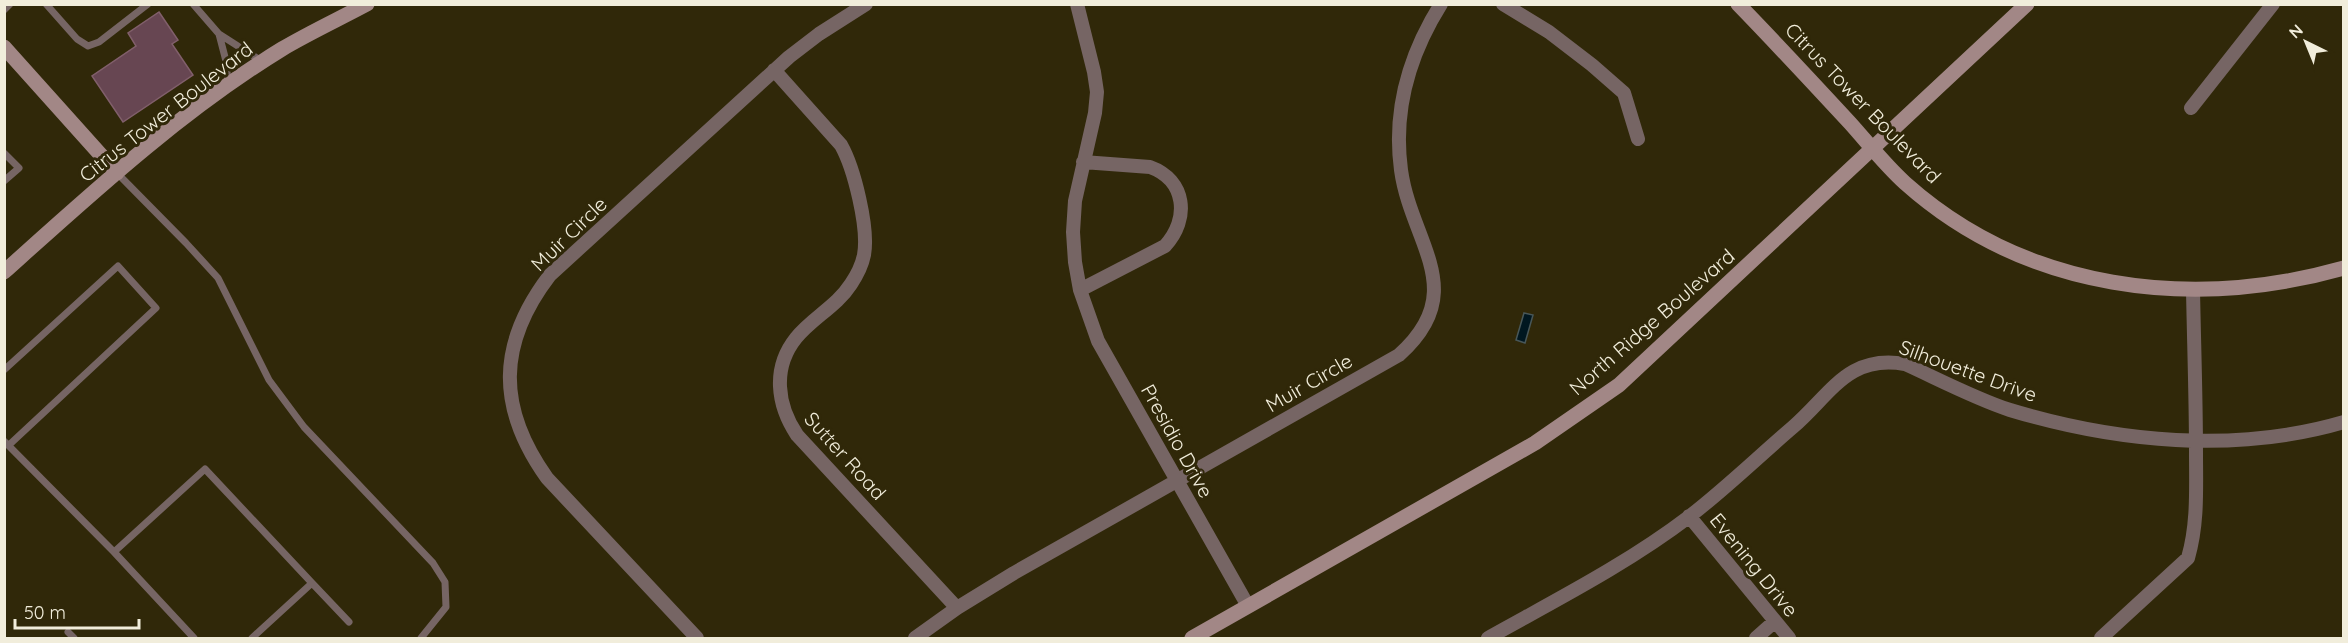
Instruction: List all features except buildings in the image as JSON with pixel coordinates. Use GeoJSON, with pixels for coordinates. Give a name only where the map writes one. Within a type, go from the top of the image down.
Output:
{"type":"FeatureCollection","features":[{"type":"Feature","properties":{"kind":"street","name":"Citrus Tower Boulevard"},"geometry":{"type":"LineString","coordinates":[[4,272],[117,173],[228,86],[283,49],[367,4]]}},
{"type":"Feature","properties":{"kind":"street","name":"Muir Circle"},"geometry":{"type":"LineString","coordinates":[[697,639],[548,478],[530,454],[514,413],[510,389],[510,366],[514,342],[522,317],[550,275],[774,70],[819,34],[866,4]]}},
{"type":"Feature","properties":{"kind":"street","name":"Presidio Drive"},"geometry":{"type":"LineString","coordinates":[[1077,4],[1094,72],[1096,92],[1095,113],[1075,201],[1073,232],[1080,290],[1098,341],[1248,606]]}},
{"type":"Feature","properties":{"kind":"street","name":"Muir Circle"},"geometry":{"type":"LineString","coordinates":[[915,639],[957,608],[1014,573],[1399,355],[1414,341],[1425,325],[1432,308],[1435,291],[1434,274],[1407,199],[1401,170],[1400,126],[1405,84],[1414,56],[1441,4]]}},
{"type":"Feature","properties":{"kind":"street"},"geometry":{"type":"LineString","coordinates":[[1503,4],[1549,32],[1624,93],[1638,139]]}},
{"type":"Feature","properties":{"kind":"street","name":"Citrus Tower Boulevard"},"geometry":{"type":"LineString","coordinates":[[1738,4],[1904,182],[1940,211],[1966,228],[2012,251],[2050,267],[2093,279],[2138,287],[2193,290],[2264,284],[2343,268]]}},
{"type":"Feature","properties":{"kind":"street","name":"North Ridge Boulevard"},"geometry":{"type":"LineString","coordinates":[[1192,639],[1535,443],[1584,411],[1618,385],[1874,149],[2026,4]]}},
{"type":"Feature","properties":{"kind":"street"},"geometry":{"type":"LineString","coordinates":[[2191,108],[2273,4]]}},
{"type":"Feature","properties":{"kind":"street"},"geometry":{"type":"LineString","coordinates":[[4,47],[117,173]]}},
{"type":"Feature","properties":{"kind":"street","name":"Sutter Road"},"geometry":{"type":"LineString","coordinates":[[774,70],[841,144],[849,158],[865,236],[864,254],[859,271],[850,285],[796,338],[786,353],[780,371],[781,405],[787,421],[797,435],[957,608]]}},
{"type":"Feature","properties":{"kind":"street"},"geometry":{"type":"LineString","coordinates":[[1080,290],[1165,246],[1174,237],[1179,225],[1181,200],[1170,177],[1150,166],[1083,162]]}},
{"type":"Feature","properties":{"kind":"street"},"geometry":{"type":"LineString","coordinates":[[2101,639],[2188,558],[2196,524],[2193,290]]}},
{"type":"Feature","properties":{"kind":"street","name":"Silhouette Drive"},"geometry":{"type":"LineString","coordinates":[[1488,639],[1604,573],[1689,516],[1803,418],[1845,377],[1858,368],[1872,363],[1886,361],[1905,364],[2008,409],[2089,430],[2196,442],[2301,433],[2343,423]]}},
{"type":"Feature","properties":{"kind":"street","name":"Evening Drive"},"geometry":{"type":"LineString","coordinates":[[1689,516],[1789,639]]}},
{"type":"Feature","properties":{"kind":"street"},"geometry":{"type":"LineString","coordinates":[[1756,639],[1774,622]]}},
{"type":"Feature","properties":{"kind":"lane"},"geometry":{"type":"LineString","coordinates":[[4,10],[10,4]]}},
{"type":"Feature","properties":{"kind":"lane"},"geometry":{"type":"LineString","coordinates":[[46,4],[77,39],[88,46],[99,42],[148,4]]}},
{"type":"Feature","properties":{"kind":"lane"},"geometry":{"type":"LineString","coordinates":[[193,4],[219,34],[263,62]]}},
{"type":"Feature","properties":{"kind":"lane"},"geometry":{"type":"LineString","coordinates":[[219,34],[226,61],[228,86]]}},
{"type":"Feature","properties":{"kind":"lane"},"geometry":{"type":"LineString","coordinates":[[4,153],[19,168],[4,181]]}},
{"type":"Feature","properties":{"kind":"lane"},"geometry":{"type":"LineString","coordinates":[[117,173],[218,279],[269,380],[304,427],[434,563],[445,582],[446,607],[421,639]]}},
{"type":"Feature","properties":{"kind":"lane"},"geometry":{"type":"LineString","coordinates":[[4,370],[117,266],[156,308],[7,443],[114,552],[194,639]]}},
{"type":"Feature","properties":{"kind":"lane"},"geometry":{"type":"LineString","coordinates":[[114,552],[206,470],[349,622]]}},
{"type":"Feature","properties":{"kind":"lane"},"geometry":{"type":"LineString","coordinates":[[252,639],[312,583]]}},
{"type":"Feature","properties":{"kind":"lane"},"geometry":{"type":"LineString","coordinates":[[68,632],[74,639]]}},
{"type":"Feature","properties":{"kind":"water"},"geometry":{"type":"Polygon","coordinates":[[[1524,313],[1533,315],[1525,343],[1516,340],[1524,313]]]}}]}
